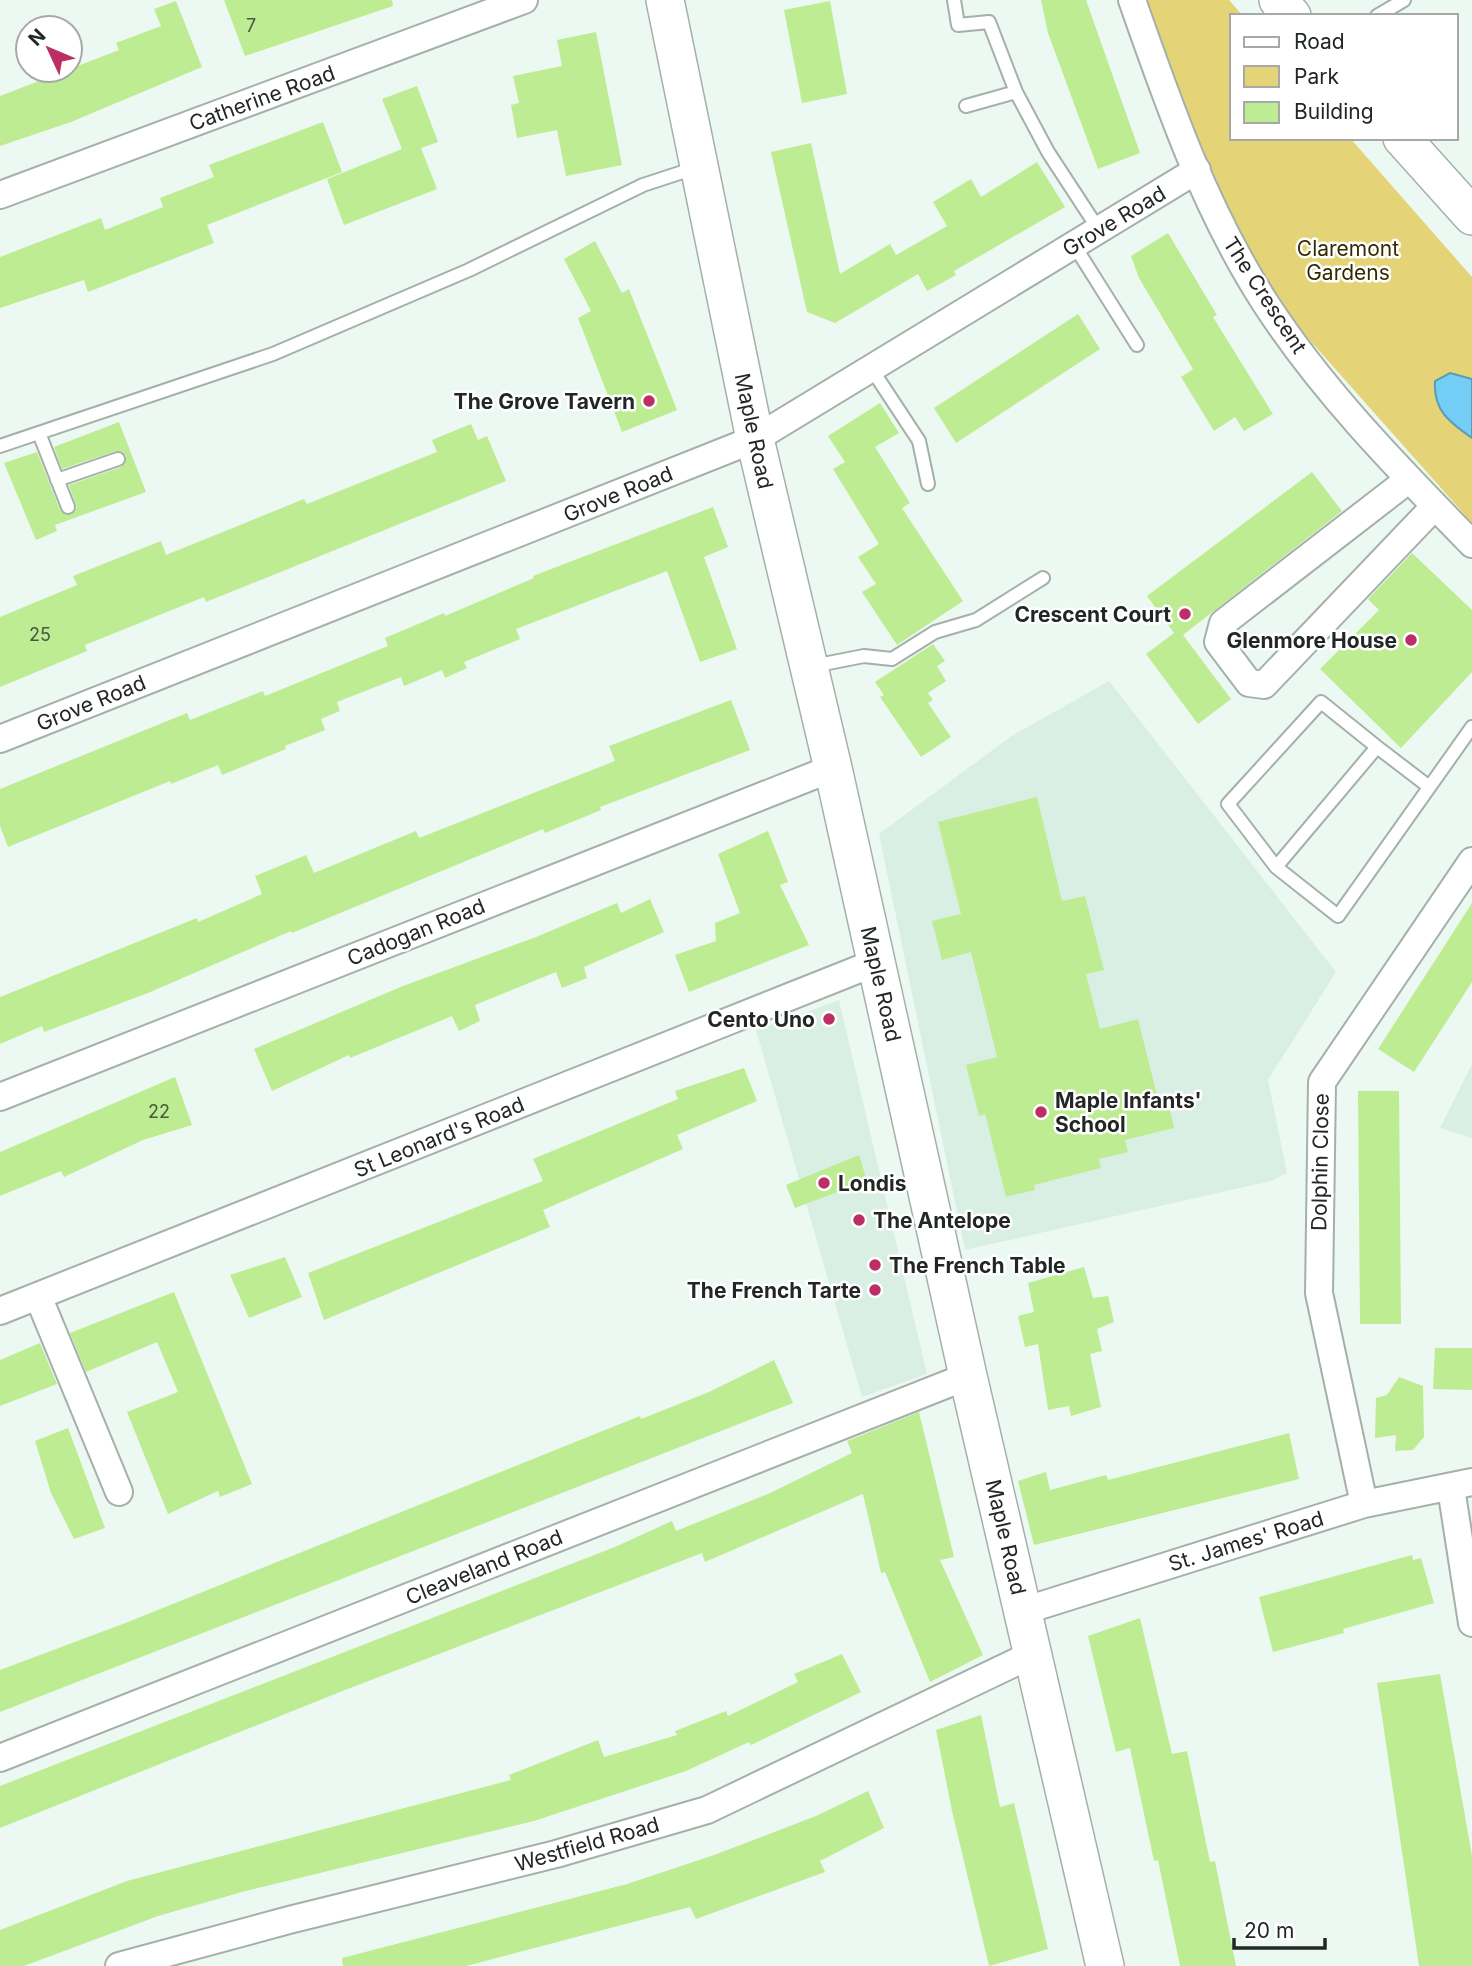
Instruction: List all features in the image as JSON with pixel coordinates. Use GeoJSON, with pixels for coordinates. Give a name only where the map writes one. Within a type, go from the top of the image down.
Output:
{"type":"FeatureCollection","features":[{"type":"Feature","properties":{"kind":"street","name":"Catherine Road"},"geometry":{"type":"LineString","coordinates":[[0,195],[524,0]]}},
{"type":"Feature","properties":{"kind":"street","name":"Maple Road"},"geometry":{"type":"LineString","coordinates":[[665,0],[755,439],[877,961],[1031,1655],[1105,1966]]}},
{"type":"Feature","properties":{"kind":"street","name":"The Crescent"},"geometry":{"type":"LineString","coordinates":[[1132,0],[1166,96],[1219,221],[1265,302],[1332,394],[1408,480],[1472,544]]}},
{"type":"Feature","properties":{"kind":"street"},"geometry":{"type":"LineString","coordinates":[[1278,0],[1290,14]]}},
{"type":"Feature","properties":{"kind":"street"},"geometry":{"type":"LineString","coordinates":[[1404,140],[1472,216]]}},
{"type":"Feature","properties":{"kind":"street","name":"Grove Road"},"geometry":{"type":"LineString","coordinates":[[0,739],[755,439],[1197,170]]}},
{"type":"Feature","properties":{"kind":"street"},"geometry":{"type":"LineString","coordinates":[[1408,480],[1223,623],[1218,642],[1249,683],[1264,685],[1435,506]]}},
{"type":"Feature","properties":{"kind":"street","name":"Cadogan Road"},"geometry":{"type":"LineString","coordinates":[[0,1097],[833,768]]}},
{"type":"Feature","properties":{"kind":"street","name":"Dolphin Close"},"geometry":{"type":"LineString","coordinates":[[1364,1504],[1318,1293],[1322,1082],[1472,861]]}},
{"type":"Feature","properties":{"kind":"street","name":"St Leonard's Road"},"geometry":{"type":"LineString","coordinates":[[0,1311],[877,961]]}},
{"type":"Feature","properties":{"kind":"street"},"geometry":{"type":"LineString","coordinates":[[38,1296],[120,1492]]}},
{"type":"Feature","properties":{"kind":"street","name":"Cleaveland Road"},"geometry":{"type":"LineString","coordinates":[[0,1758],[968,1376]]}},
{"type":"Feature","properties":{"kind":"street"},"geometry":{"type":"LineString","coordinates":[[1461,1485],[1472,1622]]}},
{"type":"Feature","properties":{"kind":"street","name":"St. James' Road"},"geometry":{"type":"LineString","coordinates":[[1023,1611],[1364,1504],[1461,1485]]}},
{"type":"Feature","properties":{"kind":"street","name":"Westfield Road"},"geometry":{"type":"LineString","coordinates":[[119,1966],[289,1920],[556,1854],[707,1810],[1031,1655]]}},
{"type":"Feature","properties":{"kind":"lane"},"geometry":{"type":"LineString","coordinates":[[954,0],[958,25],[989,22],[1016,92],[1048,152],[1099,230]]}},
{"type":"Feature","properties":{"kind":"lane"},"geometry":{"type":"LineString","coordinates":[[1380,14],[1404,0]]}},
{"type":"Feature","properties":{"kind":"lane"},"geometry":{"type":"LineString","coordinates":[[966,106],[1016,92]]}},
{"type":"Feature","properties":{"kind":"lane"},"geometry":{"type":"LineString","coordinates":[[0,446],[272,354],[470,270],[643,185],[699,167]]}},
{"type":"Feature","properties":{"kind":"lane"},"geometry":{"type":"LineString","coordinates":[[1074,245],[1138,345]]}},
{"type":"Feature","properties":{"kind":"lane"},"geometry":{"type":"LineString","coordinates":[[871,368],[919,442],[928,484]]}},
{"type":"Feature","properties":{"kind":"lane"},"geometry":{"type":"LineString","coordinates":[[39,433],[68,507]]}},
{"type":"Feature","properties":{"kind":"lane"},"geometry":{"type":"LineString","coordinates":[[57,480],[118,459]]}},
{"type":"Feature","properties":{"kind":"lane"},"geometry":{"type":"LineString","coordinates":[[809,667],[864,656],[892,659],[935,632],[976,620],[1043,578]]}},
{"type":"Feature","properties":{"kind":"lane"},"geometry":{"type":"LineString","coordinates":[[1428,786],[1321,702],[1228,804],[1276,867],[1338,916],[1472,727]]}},
{"type":"Feature","properties":{"kind":"lane"},"geometry":{"type":"LineString","coordinates":[[1276,867],[1377,747]]}},
{"type":"Feature","properties":{"kind":"shaded area"},"geometry":{"type":"Polygon","coordinates":[[[1109,681],[1336,972],[1268,1080],[1287,1173],[1271,1181],[965,1250],[879,834],[1010,737],[1109,681]]]}},
{"type":"Feature","properties":{"kind":"shaded area"},"geometry":{"type":"Polygon","coordinates":[[[839,1000],[927,1374],[862,1397],[756,1030],[839,1000]]]}},
{"type":"Feature","properties":{"kind":"shaded area"},"geometry":{"type":"Polygon","coordinates":[[[1472,1064],[1472,1138],[1440,1128],[1472,1064]]]}},
{"type":"Feature","properties":{"kind":"green space","name":"Claremont Gardens"},"geometry":{"type":"Polygon","coordinates":[[[1146,0],[1229,0],[1241,14],[1230,14],[1230,140],[1352,140],[1472,277],[1472,523],[1266,291],[1173,91],[1146,0]]]}},
{"type":"Feature","properties":{"kind":"water"},"geometry":{"type":"Polygon","coordinates":[[[1450,373],[1472,379],[1472,438],[1450,421],[1437,400],[1435,381],[1450,373]]]}},
{"type":"Feature","properties":{"kind":"building"},"geometry":{"type":"Polygon","coordinates":[[[224,0],[392,0],[393,6],[245,56],[224,0]]]}},
{"type":"Feature","properties":{"kind":"building"},"geometry":{"type":"Polygon","coordinates":[[[1041,0],[1086,0],[1140,153],[1098,169],[1048,33],[1041,0]]]}},
{"type":"Feature","properties":{"kind":"building"},"geometry":{"type":"Polygon","coordinates":[[[176,1],[202,67],[71,122],[0,146],[0,96],[31,84],[84,84],[84,64],[119,50],[116,43],[161,26],[154,9],[176,1]]]}},
{"type":"Feature","properties":{"kind":"building"},"geometry":{"type":"Polygon","coordinates":[[[830,1],[847,94],[802,103],[784,10],[830,1]]]}},
{"type":"Feature","properties":{"kind":"building"},"geometry":{"type":"Polygon","coordinates":[[[596,32],[622,165],[566,176],[557,130],[517,138],[511,105],[519,103],[513,76],[562,66],[557,40],[596,32]]]}},
{"type":"Feature","properties":{"kind":"building"},"geometry":{"type":"Polygon","coordinates":[[[417,86],[438,142],[421,148],[437,189],[344,225],[327,179],[402,149],[382,99],[417,86]]]}},
{"type":"Feature","properties":{"kind":"building"},"geometry":{"type":"Polygon","coordinates":[[[323,122],[342,172],[207,225],[214,243],[88,292],[84,280],[0,308],[0,257],[101,218],[105,230],[163,207],[160,198],[214,177],[209,165],[323,122]]]}},
{"type":"Feature","properties":{"kind":"building"},"geometry":{"type":"Polygon","coordinates":[[[811,143],[840,274],[890,244],[896,255],[947,226],[933,202],[971,179],[981,197],[1037,162],[1065,207],[954,271],[956,275],[927,291],[918,274],[835,323],[807,312],[771,152],[811,143]]]}},
{"type":"Feature","properties":{"kind":"building"},"geometry":{"type":"Polygon","coordinates":[[[1168,233],[1217,315],[1213,317],[1273,414],[1244,431],[1235,417],[1214,431],[1181,377],[1193,369],[1139,278],[1131,256],[1168,233]]]}},
{"type":"Feature","properties":{"kind":"building"},"geometry":{"type":"Polygon","coordinates":[[[595,241],[622,293],[629,289],[677,410],[622,432],[578,318],[591,311],[564,259],[595,241]]]}},
{"type":"Feature","properties":{"kind":"building"},"geometry":{"type":"Polygon","coordinates":[[[1078,314],[1100,349],[956,443],[934,408],[1078,314]]]}},
{"type":"Feature","properties":{"kind":"building"},"geometry":{"type":"Polygon","coordinates":[[[880,403],[899,433],[875,447],[910,503],[902,508],[963,601],[897,645],[862,592],[876,584],[858,557],[879,544],[833,469],[845,462],[828,436],[880,403]]]}},
{"type":"Feature","properties":{"kind":"building"},"geometry":{"type":"Polygon","coordinates":[[[119,422],[146,492],[55,525],[57,531],[36,540],[4,463],[37,452],[60,510],[71,515],[77,508],[69,485],[121,467],[126,457],[123,452],[116,451],[62,469],[54,447],[119,422]]]}},
{"type":"Feature","properties":{"kind":"building"},"geometry":{"type":"Polygon","coordinates":[[[471,424],[478,440],[487,436],[506,481],[206,602],[204,597],[85,645],[87,651],[0,687],[0,617],[77,585],[73,576],[161,541],[166,555],[304,499],[307,504],[437,452],[432,440],[471,424]]]}},
{"type":"Feature","properties":{"kind":"building","name":"Crescent Court"},"geometry":{"type":"Polygon","coordinates":[[[1312,472],[1342,511],[1183,635],[1231,699],[1198,724],[1146,654],[1174,633],[1147,596],[1312,472]]]}},
{"type":"Feature","properties":{"kind":"building"},"geometry":{"type":"Polygon","coordinates":[[[713,507],[728,547],[704,557],[737,649],[700,662],[667,571],[516,629],[520,639],[464,662],[467,668],[445,678],[442,670],[404,686],[401,677],[337,702],[340,711],[321,719],[325,730],[285,746],[286,749],[222,775],[218,765],[171,784],[170,781],[8,847],[0,826],[0,789],[187,713],[190,720],[263,691],[265,696],[388,646],[385,638],[444,613],[445,616],[534,578],[533,576],[713,507]]]}},
{"type":"Feature","properties":{"kind":"building","name":"Glenmore House"},"geometry":{"type":"Polygon","coordinates":[[[1412,553],[1472,610],[1472,672],[1401,748],[1320,669],[1379,610],[1368,599],[1412,553]]]}},
{"type":"Feature","properties":{"kind":"building"},"geometry":{"type":"Polygon","coordinates":[[[933,644],[945,661],[937,666],[946,681],[928,693],[933,700],[928,703],[951,737],[921,757],[880,697],[884,695],[875,682],[933,644]]]}},
{"type":"Feature","properties":{"kind":"building"},"geometry":{"type":"Polygon","coordinates":[[[731,700],[750,750],[600,807],[601,810],[545,833],[543,829],[292,933],[291,931],[148,993],[44,1032],[42,1026],[0,1044],[0,997],[197,918],[198,922],[262,894],[255,876],[306,855],[314,873],[416,831],[419,838],[615,761],[609,746],[731,700]]]}},
{"type":"Feature","properties":{"kind":"building"},"geometry":{"type":"Polygon","coordinates":[[[1037,797],[1062,901],[1085,896],[1104,970],[1086,974],[1100,1029],[1138,1019],[1160,1107],[1169,1105],[1174,1128],[1125,1140],[1128,1152],[1099,1159],[1101,1168],[1034,1185],[1035,1190],[1006,1197],[985,1114],[979,1116],[966,1065],[997,1057],[971,952],[942,960],[932,921],[961,914],[938,822],[1037,797]]]}},
{"type":"Feature","properties":{"kind":"building"},"geometry":{"type":"Polygon","coordinates":[[[768,831],[788,882],[780,885],[809,945],[689,992],[675,955],[716,941],[715,923],[740,913],[718,854],[768,831]]]}},
{"type":"Feature","properties":{"kind":"building"},"geometry":{"type":"Polygon","coordinates":[[[650,899],[664,932],[584,967],[587,978],[562,988],[556,972],[475,1005],[480,1021],[459,1031],[452,1016],[350,1058],[349,1055],[272,1091],[254,1049],[403,986],[536,937],[617,903],[621,913],[650,899]]]}},
{"type":"Feature","properties":{"kind":"building"},"geometry":{"type":"Polygon","coordinates":[[[1472,903],[1472,982],[1414,1072],[1378,1049],[1472,903]]]}},
{"type":"Feature","properties":{"kind":"building"},"geometry":{"type":"Polygon","coordinates":[[[744,1068],[757,1101],[677,1135],[683,1149],[543,1210],[550,1227],[324,1320],[308,1273],[543,1181],[533,1159],[678,1099],[675,1091],[744,1068]]]}},
{"type":"Feature","properties":{"kind":"building"},"geometry":{"type":"Polygon","coordinates":[[[175,1077],[192,1125],[143,1140],[64,1177],[61,1171],[0,1196],[0,1152],[175,1077]]]}},
{"type":"Feature","properties":{"kind":"building"},"geometry":{"type":"Polygon","coordinates":[[[1358,1091],[1399,1091],[1401,1324],[1360,1324],[1358,1091]]]}},
{"type":"Feature","properties":{"kind":"building"},"geometry":{"type":"Polygon","coordinates":[[[859,1155],[867,1181],[795,1208],[786,1185],[859,1155]]]}},
{"type":"Feature","properties":{"kind":"building"},"geometry":{"type":"Polygon","coordinates":[[[285,1257],[302,1297],[249,1318],[230,1275],[285,1257]]]}},
{"type":"Feature","properties":{"kind":"building"},"geometry":{"type":"Polygon","coordinates":[[[1084,1267],[1093,1298],[1108,1296],[1114,1322],[1097,1329],[1102,1351],[1090,1354],[1101,1407],[1071,1416],[1069,1406],[1048,1410],[1038,1344],[1025,1347],[1018,1316],[1034,1312],[1028,1283],[1084,1267]]]}},
{"type":"Feature","properties":{"kind":"building"},"geometry":{"type":"Polygon","coordinates":[[[174,1292],[252,1484],[220,1497],[218,1491],[168,1514],[127,1412],[178,1392],[157,1342],[86,1372],[70,1333],[174,1292]]]}},
{"type":"Feature","properties":{"kind":"building"},"geometry":{"type":"Polygon","coordinates":[[[40,1343],[57,1384],[0,1406],[0,1360],[40,1343]]]}},
{"type":"Feature","properties":{"kind":"building"},"geometry":{"type":"Polygon","coordinates":[[[1435,1348],[1472,1348],[1472,1390],[1433,1389],[1435,1348]]]}},
{"type":"Feature","properties":{"kind":"building"},"geometry":{"type":"Polygon","coordinates":[[[774,1360],[793,1403],[0,1712],[0,1670],[128,1622],[640,1416],[641,1419],[709,1392],[774,1360]]]}},
{"type":"Feature","properties":{"kind":"building"},"geometry":{"type":"Polygon","coordinates":[[[1399,1377],[1423,1386],[1424,1437],[1413,1450],[1395,1451],[1396,1435],[1375,1438],[1376,1398],[1387,1395],[1399,1377]]]}},
{"type":"Feature","properties":{"kind":"building"},"geometry":{"type":"Polygon","coordinates":[[[919,1412],[954,1557],[940,1560],[983,1655],[930,1682],[885,1572],[881,1573],[863,1494],[705,1562],[702,1553],[345,1690],[0,1828],[0,1786],[615,1547],[672,1521],[676,1531],[770,1493],[852,1453],[847,1441],[919,1412]]]}},
{"type":"Feature","properties":{"kind":"building"},"geometry":{"type":"Polygon","coordinates":[[[68,1428],[105,1528],[74,1539],[51,1493],[35,1441],[68,1428]]]}},
{"type":"Feature","properties":{"kind":"building"},"geometry":{"type":"Polygon","coordinates":[[[1289,1433],[1299,1479],[1034,1545],[1018,1481],[1046,1472],[1050,1490],[1106,1475],[1108,1480],[1289,1433]]]}},
{"type":"Feature","properties":{"kind":"building"},"geometry":{"type":"Polygon","coordinates":[[[1412,1555],[1413,1560],[1421,1558],[1434,1603],[1343,1629],[1344,1633],[1273,1652],[1259,1597],[1412,1555]]]}},
{"type":"Feature","properties":{"kind":"building"},"geometry":{"type":"Polygon","coordinates":[[[1140,1618],[1172,1754],[1187,1751],[1210,1862],[1215,1861],[1236,1966],[1180,1966],[1158,1860],[1154,1861],[1130,1748],[1116,1752],[1088,1636],[1140,1618]]]}},
{"type":"Feature","properties":{"kind":"building"},"geometry":{"type":"Polygon","coordinates":[[[842,1654],[861,1692],[751,1745],[749,1742],[686,1771],[534,1821],[242,1892],[158,1916],[24,1966],[0,1966],[0,1930],[127,1881],[511,1780],[509,1775],[598,1740],[604,1757],[677,1735],[675,1731],[726,1711],[728,1716],[798,1682],[794,1674],[842,1654]]]}},
{"type":"Feature","properties":{"kind":"building"},"geometry":{"type":"Polygon","coordinates":[[[1440,1674],[1472,1856],[1472,1966],[1419,1966],[1377,1683],[1440,1674]]]}},
{"type":"Feature","properties":{"kind":"building"},"geometry":{"type":"Polygon","coordinates":[[[981,1715],[1000,1807],[1014,1803],[1048,1949],[989,1966],[952,1811],[936,1730],[981,1715]]]}},
{"type":"Feature","properties":{"kind":"building"},"geometry":{"type":"Polygon","coordinates":[[[868,1791],[884,1828],[820,1861],[825,1872],[696,1919],[690,1907],[466,1966],[343,1966],[342,1958],[627,1884],[714,1855],[816,1816],[868,1791]]]}},
{"type":"Feature","properties":{"kind":"place","name":"The Grove Tavern"},"geometry":{"type":"Point","coordinates":[649,401]}},
{"type":"Feature","properties":{"kind":"place","name":"Crescent Court"},"geometry":{"type":"Point","coordinates":[1185,614]}},
{"type":"Feature","properties":{"kind":"place","name":"Glenmore House"},"geometry":{"type":"Point","coordinates":[1411,640]}},
{"type":"Feature","properties":{"kind":"place","name":"Cento Uno"},"geometry":{"type":"Point","coordinates":[829,1019]}},
{"type":"Feature","properties":{"kind":"place","name":"Maple Infants' School"},"geometry":{"type":"Point","coordinates":[1041,1112]}},
{"type":"Feature","properties":{"kind":"place","name":"Londis"},"geometry":{"type":"Point","coordinates":[824,1183]}},
{"type":"Feature","properties":{"kind":"place","name":"The Antelope"},"geometry":{"type":"Point","coordinates":[859,1220]}},
{"type":"Feature","properties":{"kind":"place","name":"The French Table"},"geometry":{"type":"Point","coordinates":[875,1265]}},
{"type":"Feature","properties":{"kind":"place","name":"The French Tarte"},"geometry":{"type":"Point","coordinates":[875,1290]}}]}
